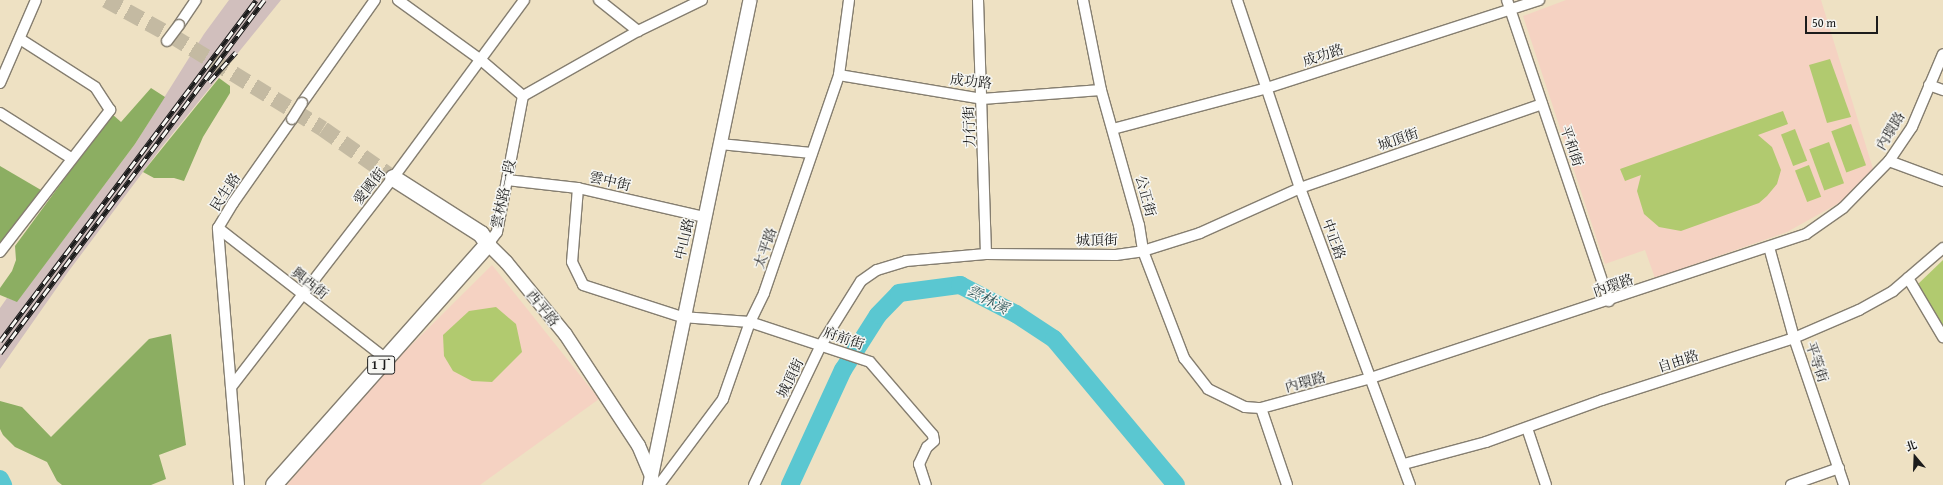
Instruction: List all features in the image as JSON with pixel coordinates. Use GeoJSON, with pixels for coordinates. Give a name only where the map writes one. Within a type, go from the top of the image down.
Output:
{"type":"FeatureCollection","features":[{"type":"Feature","properties":{"kind":"main road","name":"西平路"},"geometry":{"type":"LineString","coordinates":[[393,178],[481,234],[488,244]]}},
{"type":"Feature","properties":{"kind":"main road","name":"雲林路一段"},"geometry":{"type":"LineString","coordinates":[[274,485],[488,244]]}},
{"type":"Feature","properties":{"kind":"street"},"geometry":{"type":"LineString","coordinates":[[0,83],[36,0]]}},
{"type":"Feature","properties":{"kind":"street"},"geometry":{"type":"LineString","coordinates":[[167,42],[196,0]]}},
{"type":"Feature","properties":{"kind":"street","name":"民生路"},"geometry":{"type":"LineString","coordinates":[[239,485],[233,434],[232,386],[218,228],[233,203],[375,0]]}},
{"type":"Feature","properties":{"kind":"street"},"geometry":{"type":"LineString","coordinates":[[398,0],[481,60],[523,96],[638,31],[702,0]]}},
{"type":"Feature","properties":{"kind":"street","name":"愛國街"},"geometry":{"type":"LineString","coordinates":[[232,386],[393,178],[524,0]]}},
{"type":"Feature","properties":{"kind":"street"},"geometry":{"type":"LineString","coordinates":[[599,0],[638,31]]}},
{"type":"Feature","properties":{"kind":"street","name":"中山路"},"geometry":{"type":"LineString","coordinates":[[653,482],[682,317],[705,217],[749,0]]}},
{"type":"Feature","properties":{"kind":"street","name":"太平路"},"geometry":{"type":"LineString","coordinates":[[653,482],[723,399],[750,322],[764,294],[839,75],[849,0]]}},
{"type":"Feature","properties":{"kind":"street","name":"力行街"},"geometry":{"type":"LineString","coordinates":[[978,0],[986,254]]}},
{"type":"Feature","properties":{"kind":"street","name":"公正街"},"geometry":{"type":"LineString","coordinates":[[1083,0],[1101,90],[1139,225],[1143,251],[1184,358],[1208,389]]}},
{"type":"Feature","properties":{"kind":"street","name":"中正路"},"geometry":{"type":"LineString","coordinates":[[1237,0],[1300,188],[1404,464],[1410,485]]}},
{"type":"Feature","properties":{"kind":"street","name":"成功路"},"geometry":{"type":"LineString","coordinates":[[1113,129],[1267,88],[1508,5],[1539,0]]}},
{"type":"Feature","properties":{"kind":"street","name":"平和街"},"geometry":{"type":"LineString","coordinates":[[1508,5],[1609,300]]}},
{"type":"Feature","properties":{"kind":"street"},"geometry":{"type":"LineString","coordinates":[[0,252],[71,158],[110,110],[95,87],[20,39]]}},
{"type":"Feature","properties":{"kind":"street","name":"內環路"},"geometry":{"type":"LineString","coordinates":[[1208,389],[1245,407],[1261,408],[1371,378],[1488,338],[1609,300],[1806,234],[1843,208],[1889,161],[1912,127],[1943,54]]}},
{"type":"Feature","properties":{"kind":"street","name":"成功路"},"geometry":{"type":"LineString","coordinates":[[839,75],[982,99],[1101,90]]}},
{"type":"Feature","properties":{"kind":"street"},"geometry":{"type":"LineString","coordinates":[[1929,85],[1943,90]]}},
{"type":"Feature","properties":{"kind":"street","name":"雲林路一段"},"geometry":{"type":"LineString","coordinates":[[488,244],[497,232],[523,96]]}},
{"type":"Feature","properties":{"kind":"street","name":"城頂街"},"geometry":{"type":"LineString","coordinates":[[754,485],[822,345],[861,281],[877,270],[906,261],[986,254],[1116,255],[1143,251],[1200,233],[1300,188],[1542,104]]}},
{"type":"Feature","properties":{"kind":"street"},"geometry":{"type":"LineString","coordinates":[[0,113],[71,158]]}},
{"type":"Feature","properties":{"kind":"street"},"geometry":{"type":"LineString","coordinates":[[720,144],[812,153]]}},
{"type":"Feature","properties":{"kind":"street"},"geometry":{"type":"LineString","coordinates":[[1889,161],[1943,181]]}},
{"type":"Feature","properties":{"kind":"street","name":"雲中街"},"geometry":{"type":"LineString","coordinates":[[507,180],[578,188],[705,217]]}},
{"type":"Feature","properties":{"kind":"street","name":"府前街"},"geometry":{"type":"LineString","coordinates":[[578,188],[572,262],[583,285],[682,317],[750,322],[870,362],[933,435],[934,441],[924,452],[919,464],[926,485]]}},
{"type":"Feature","properties":{"kind":"street","name":"興西街"},"geometry":{"type":"LineString","coordinates":[[218,228],[386,359]]}},
{"type":"Feature","properties":{"kind":"street","name":"西平路"},"geometry":{"type":"LineString","coordinates":[[488,244],[506,262],[565,334],[638,445],[653,482]]}},
{"type":"Feature","properties":{"kind":"street","name":"平等街"},"geometry":{"type":"LineString","coordinates":[[1769,247],[1794,338],[1844,485]]}},
{"type":"Feature","properties":{"kind":"street","name":"自由路"},"geometry":{"type":"LineString","coordinates":[[1404,464],[1527,428],[1602,400],[1794,338],[1859,310],[1892,291],[1943,248]]}},
{"type":"Feature","properties":{"kind":"street"},"geometry":{"type":"LineString","coordinates":[[1908,278],[1943,337]]}},
{"type":"Feature","properties":{"kind":"street"},"geometry":{"type":"LineString","coordinates":[[1261,408],[1287,485]]}},
{"type":"Feature","properties":{"kind":"street"},"geometry":{"type":"LineString","coordinates":[[1527,428],[1546,485]]}},
{"type":"Feature","properties":{"kind":"street"},"geometry":{"type":"LineString","coordinates":[[1791,485],[1839,468]]}},
{"type":"Feature","properties":{"kind":"shaded area"},"geometry":{"type":"Polygon","coordinates":[[[229,0],[281,0],[161,148],[68,272],[0,369],[0,308],[7,298],[17,301],[135,144],[204,34],[229,0]]]}},
{"type":"Feature","properties":{"kind":"shaded area"},"geometry":{"type":"Polygon","coordinates":[[[1566,0],[1821,0],[1874,172],[1839,203],[1787,232],[1655,278],[1645,250],[1605,264],[1523,16],[1566,0]]]}},
{"type":"Feature","properties":{"kind":"shaded area"},"geometry":{"type":"Polygon","coordinates":[[[492,265],[599,399],[480,485],[287,485],[372,384],[492,265]]]}},
{"type":"Feature","properties":{"kind":"green space"},"geometry":{"type":"Polygon","coordinates":[[[1830,59],[1851,117],[1827,123],[1809,65],[1830,59]]]}},
{"type":"Feature","properties":{"kind":"green space"},"geometry":{"type":"Polygon","coordinates":[[[219,78],[230,86],[230,93],[203,137],[184,181],[174,178],[154,178],[143,172],[219,78]]]}},
{"type":"Feature","properties":{"kind":"green space"},"geometry":{"type":"Polygon","coordinates":[[[151,88],[165,97],[135,144],[17,302],[0,295],[0,288],[12,271],[16,260],[15,246],[112,114],[121,122],[151,88]]]}},
{"type":"Feature","properties":{"kind":"green space"},"geometry":{"type":"Polygon","coordinates":[[[1783,111],[1788,124],[1758,135],[1772,147],[1781,170],[1777,184],[1767,196],[1759,203],[1681,231],[1659,227],[1644,214],[1637,191],[1641,175],[1625,181],[1620,169],[1783,111]]]}},
{"type":"Feature","properties":{"kind":"green space"},"geometry":{"type":"Polygon","coordinates":[[[1851,124],[1866,165],[1846,173],[1831,131],[1851,124]]]}},
{"type":"Feature","properties":{"kind":"green space"},"geometry":{"type":"Polygon","coordinates":[[[1795,129],[1807,161],[1793,166],[1781,134],[1795,129]]]}},
{"type":"Feature","properties":{"kind":"green space"},"geometry":{"type":"Polygon","coordinates":[[[1829,142],[1844,183],[1824,191],[1809,149],[1829,142]]]}},
{"type":"Feature","properties":{"kind":"green space"},"geometry":{"type":"Polygon","coordinates":[[[1809,165],[1821,197],[1807,202],[1795,170],[1809,165]]]}},
{"type":"Feature","properties":{"kind":"green space"},"geometry":{"type":"Polygon","coordinates":[[[0,166],[41,190],[0,244],[0,166]]]}},
{"type":"Feature","properties":{"kind":"green space"},"geometry":{"type":"Polygon","coordinates":[[[1943,260],[1943,326],[1917,285],[1943,260]]]}},
{"type":"Feature","properties":{"kind":"green space"},"geometry":{"type":"Polygon","coordinates":[[[496,307],[516,324],[522,352],[492,382],[472,381],[453,371],[444,356],[443,335],[469,311],[496,307]]]}},
{"type":"Feature","properties":{"kind":"green space"},"geometry":{"type":"Polygon","coordinates":[[[171,334],[186,445],[159,455],[166,479],[151,485],[62,485],[57,481],[47,462],[15,447],[3,435],[0,429],[0,401],[22,407],[51,437],[149,339],[171,334]]]}},
{"type":"Feature","properties":{"kind":"waterway","name":"雲林溪"},"geometry":{"type":"LineString","coordinates":[[790,485],[843,370],[878,315],[899,293],[960,285],[1016,314],[1054,339],[1176,485]]}},
{"type":"Feature","properties":{"kind":"waterway","name":"雲林溪"},"geometry":{"type":"LineString","coordinates":[[0,479],[3,485]]}},
{"type":"Feature","properties":{"kind":"tunnel"},"geometry":{"type":"LineString","coordinates":[[106,0],[172,36],[323,129],[393,178]]}},
{"type":"Feature","properties":{"kind":"railway"},"geometry":{"type":"LineString","coordinates":[[0,341],[256,0]]}},
{"type":"Feature","properties":{"kind":"railway"},"geometry":{"type":"LineString","coordinates":[[0,353],[264,0]]}},
{"type":"Feature","properties":{"kind":"railway"},"geometry":{"type":"LineString","coordinates":[[209,82],[236,52]]}}]}
